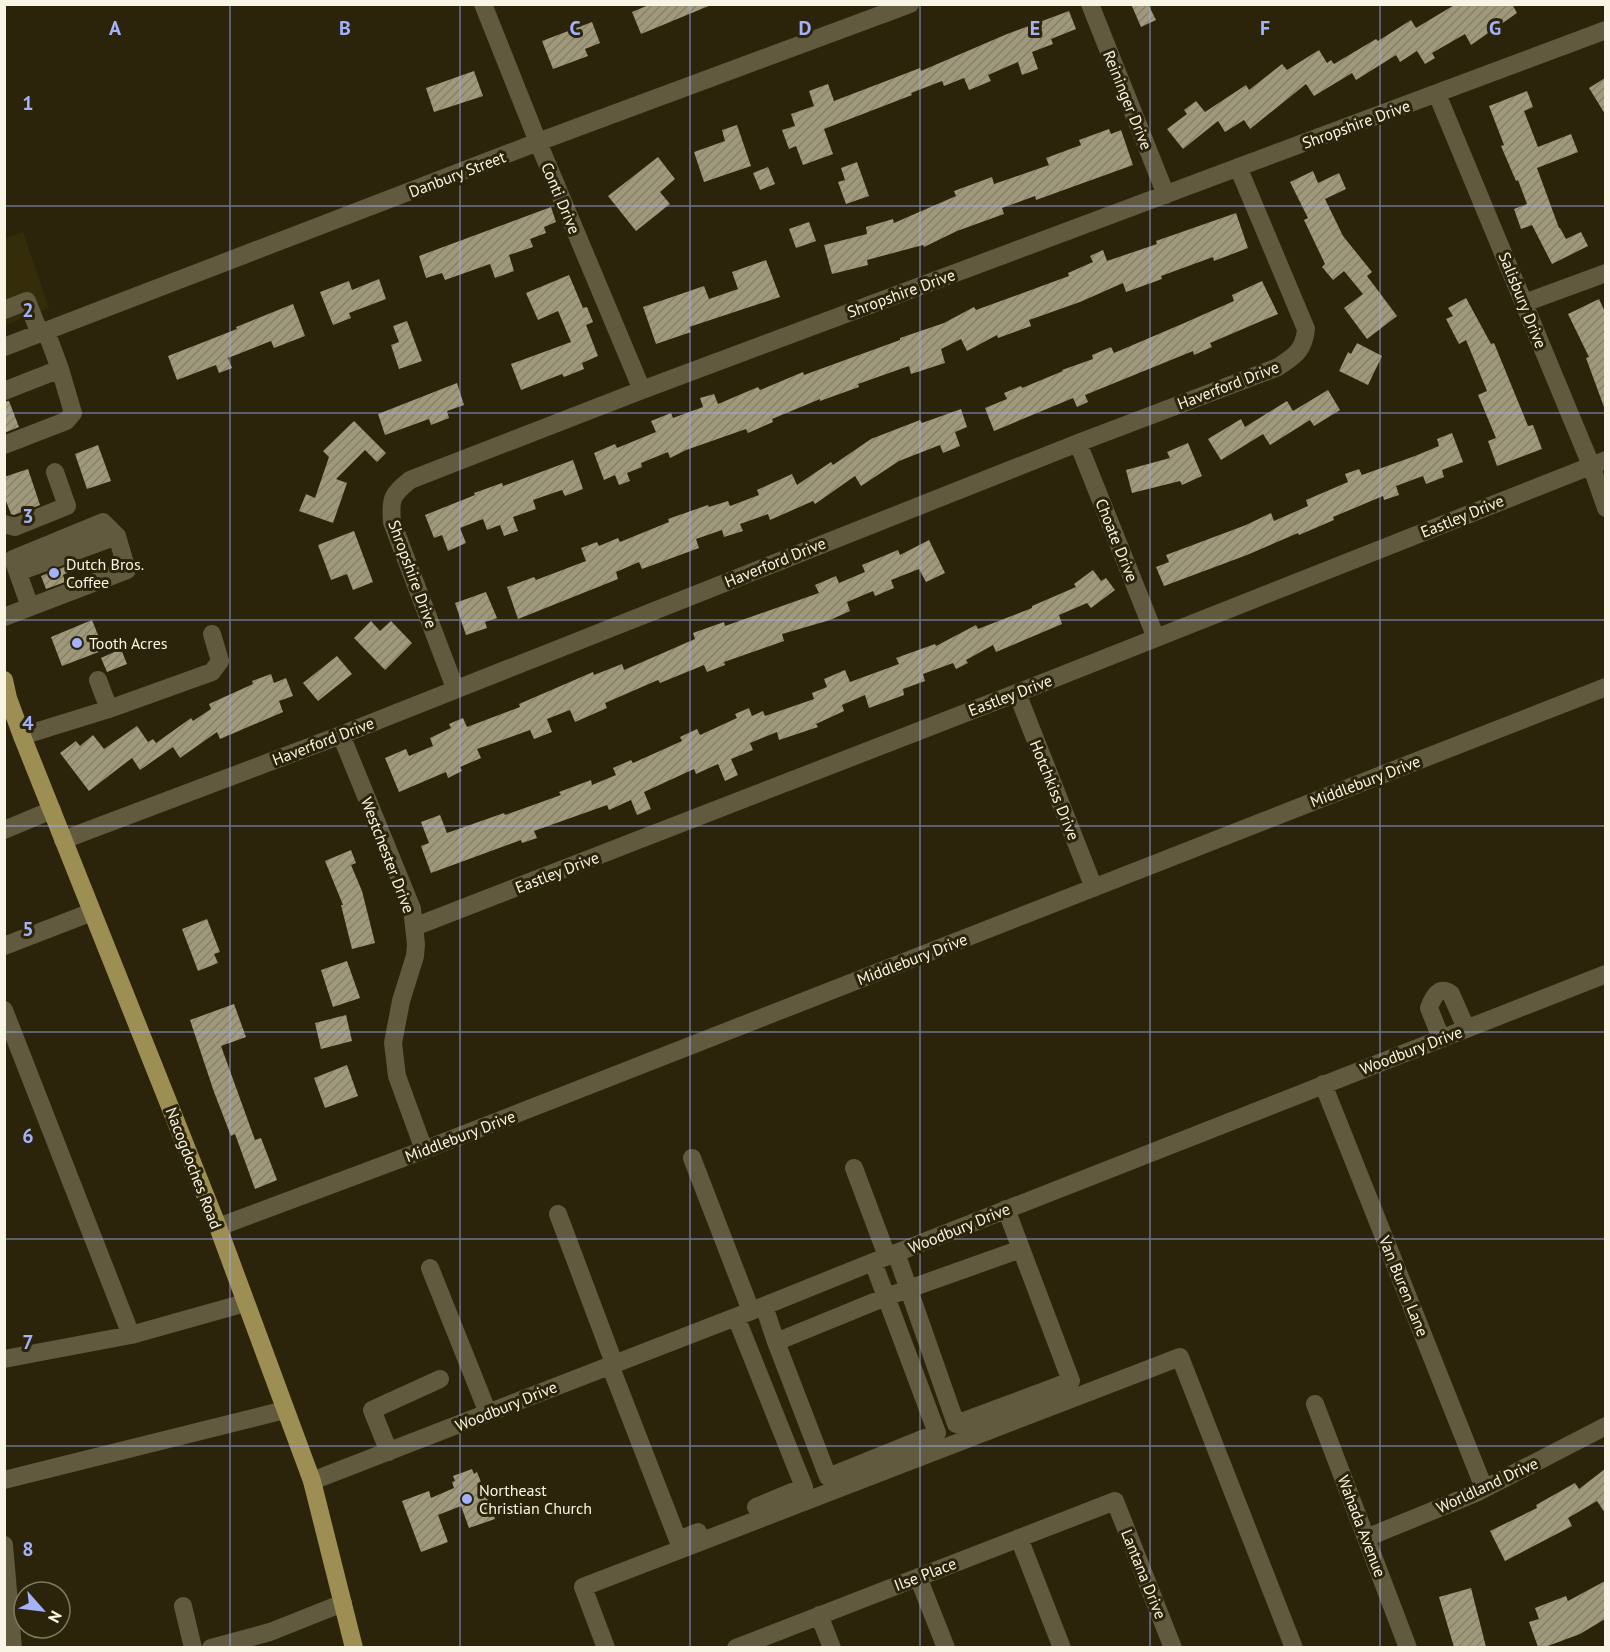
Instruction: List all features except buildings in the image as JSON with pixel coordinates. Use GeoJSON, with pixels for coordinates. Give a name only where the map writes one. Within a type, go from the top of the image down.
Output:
{"type":"FeatureCollection","features":[{"type":"Feature","properties":{"kind":"main road","name":"Nacogdoches Road"},"geometry":{"type":"LineString","coordinates":[[5,692],[218,1227],[312,1481],[354,1647]]}},
{"type":"Feature","properties":{"kind":"street","name":"Conti Drive"},"geometry":{"type":"LineString","coordinates":[[483,4],[642,390]]}},
{"type":"Feature","properties":{"kind":"street","name":"Danbury Street"},"geometry":{"type":"LineString","coordinates":[[4,347],[538,142],[910,4]]}},
{"type":"Feature","properties":{"kind":"street","name":"Reininger Drive"},"geometry":{"type":"LineString","coordinates":[[1090,4],[1166,195]]}},
{"type":"Feature","properties":{"kind":"street","name":"Shropshire Drive"},"geometry":{"type":"LineString","coordinates":[[455,688],[392,522],[391,507],[395,493],[410,480],[642,390],[1605,30]]}},
{"type":"Feature","properties":{"kind":"street","name":"Salisbury Drive"},"geometry":{"type":"LineString","coordinates":[[1437,94],[1524,303],[1598,462],[1605,508]]}},
{"type":"Feature","properties":{"kind":"street","name":"Haverford Drive"},"geometry":{"type":"LineString","coordinates":[[63,840],[341,735],[1078,442],[1278,367],[1296,355],[1305,339],[1305,329],[1238,167]]}},
{"type":"Feature","properties":{"kind":"street"},"geometry":{"type":"LineString","coordinates":[[1524,303],[1605,273]]}},
{"type":"Feature","properties":{"kind":"street"},"geometry":{"type":"LineString","coordinates":[[4,310],[27,302],[60,369],[73,413],[66,421],[4,445]]}},
{"type":"Feature","properties":{"kind":"street"},"geometry":{"type":"LineString","coordinates":[[4,391],[60,369]]}},
{"type":"Feature","properties":{"kind":"street","name":"Choate Drive"},"geometry":{"type":"LineString","coordinates":[[1078,442],[1156,638]]}},
{"type":"Feature","properties":{"kind":"street","name":"Eastley Drive"},"geometry":{"type":"LineString","coordinates":[[414,927],[1017,693],[1598,462]]}},
{"type":"Feature","properties":{"kind":"street"},"geometry":{"type":"LineString","coordinates":[[4,524],[15,527],[67,506],[55,472]]}},
{"type":"Feature","properties":{"kind":"street"},"geometry":{"type":"LineString","coordinates":[[4,617],[127,570],[117,536],[104,522],[13,559],[30,607]]}},
{"type":"Feature","properties":{"kind":"street"},"geometry":{"type":"LineString","coordinates":[[22,736],[109,709],[212,672],[220,660],[212,634]]}},
{"type":"Feature","properties":{"kind":"street"},"geometry":{"type":"LineString","coordinates":[[98,680],[109,709]]}},
{"type":"Feature","properties":{"kind":"street","name":"Middlebury Drive"},"geometry":{"type":"LineString","coordinates":[[218,1227],[424,1150],[1605,687]]}},
{"type":"Feature","properties":{"kind":"street","name":"Hotchkiss Drive"},"geometry":{"type":"LineString","coordinates":[[1017,693],[1094,888]]}},
{"type":"Feature","properties":{"kind":"street","name":"Westchester Drive"},"geometry":{"type":"LineString","coordinates":[[341,735],[412,909],[415,956],[401,1001],[393,1042],[397,1076],[424,1150]]}},
{"type":"Feature","properties":{"kind":"street"},"geometry":{"type":"LineString","coordinates":[[4,830],[52,810]]}},
{"type":"Feature","properties":{"kind":"street"},"geometry":{"type":"LineString","coordinates":[[4,946],[92,912]]}},
{"type":"Feature","properties":{"kind":"street","name":"Woodbury Drive"},"geometry":{"type":"LineString","coordinates":[[312,1481],[751,1311],[1605,974]]}},
{"type":"Feature","properties":{"kind":"street"},"geometry":{"type":"LineString","coordinates":[[1441,1038],[1429,1008],[1433,995],[1439,991],[1447,991],[1451,994],[1466,1028]]}},
{"type":"Feature","properties":{"kind":"street"},"geometry":{"type":"LineString","coordinates":[[4,1010],[131,1335]]}},
{"type":"Feature","properties":{"kind":"street","name":"Van Buren Lane"},"geometry":{"type":"LineString","coordinates":[[1323,1084],[1485,1488]]}},
{"type":"Feature","properties":{"kind":"street"},"geometry":{"type":"LineString","coordinates":[[558,1214],[678,1539],[804,1487],[751,1311],[692,1158]]}},
{"type":"Feature","properties":{"kind":"street"},"geometry":{"type":"LineString","coordinates":[[854,1168],[885,1257],[908,1289],[956,1424],[1071,1381],[1006,1209]]}},
{"type":"Feature","properties":{"kind":"street"},"geometry":{"type":"LineString","coordinates":[[776,1342],[886,1297],[1021,1249]]}},
{"type":"Feature","properties":{"kind":"street"},"geometry":{"type":"LineString","coordinates":[[751,1311],[776,1342],[828,1477],[937,1433],[886,1297],[885,1257]]}},
{"type":"Feature","properties":{"kind":"street"},"geometry":{"type":"LineString","coordinates":[[430,1268],[488,1413]]}},
{"type":"Feature","properties":{"kind":"street"},"geometry":{"type":"LineString","coordinates":[[4,1359],[131,1335],[245,1303]]}},
{"type":"Feature","properties":{"kind":"street"},"geometry":{"type":"LineString","coordinates":[[606,1647],[583,1587],[1180,1357],[1294,1647]]}},
{"type":"Feature","properties":{"kind":"street"},"geometry":{"type":"LineString","coordinates":[[389,1452],[372,1410],[440,1379]]}},
{"type":"Feature","properties":{"kind":"street","name":"Wahada Avenue"},"geometry":{"type":"LineString","coordinates":[[1315,1404],[1408,1647]]}},
{"type":"Feature","properties":{"kind":"street"},"geometry":{"type":"LineString","coordinates":[[4,1480],[285,1410]]}},
{"type":"Feature","properties":{"kind":"street","name":"Worldland Drive"},"geometry":{"type":"LineString","coordinates":[[1366,1538],[1485,1488],[1605,1426]]}},
{"type":"Feature","properties":{"kind":"street","name":"Ilse Place"},"geometry":{"type":"LineString","coordinates":[[736,1647],[1115,1501]]}},
{"type":"Feature","properties":{"kind":"street","name":"Lantana Drive"},"geometry":{"type":"LineString","coordinates":[[1115,1501],[1173,1647]]}},
{"type":"Feature","properties":{"kind":"street"},"geometry":{"type":"LineString","coordinates":[[1019,1538],[1062,1647]]}},
{"type":"Feature","properties":{"kind":"street"},"geometry":{"type":"LineString","coordinates":[[4,1545],[13,1647]]}},
{"type":"Feature","properties":{"kind":"street"},"geometry":{"type":"LineString","coordinates":[[918,1577],[946,1647]]}},
{"type":"Feature","properties":{"kind":"street"},"geometry":{"type":"LineString","coordinates":[[211,1647],[270,1632],[343,1603]]}},
{"type":"Feature","properties":{"kind":"street"},"geometry":{"type":"LineString","coordinates":[[183,1606],[193,1647]]}},
{"type":"Feature","properties":{"kind":"street"},"geometry":{"type":"LineString","coordinates":[[819,1615],[832,1647]]}},
{"type":"Feature","properties":{"kind":"shaded area"},"geometry":{"type":"Polygon","coordinates":[[[23,232],[49,308],[5,325],[5,239],[23,232]]]}},
{"type":"Feature","properties":{"kind":"place","name":"Dutch Bros. Coffee"},"geometry":{"type":"Point","coordinates":[54,573]}},
{"type":"Feature","properties":{"kind":"place","name":"Tooth Acres"},"geometry":{"type":"Point","coordinates":[77,643]}},
{"type":"Feature","properties":{"kind":"place","name":"Northeast Christian Church"},"geometry":{"type":"Point","coordinates":[467,1499]}}]}
